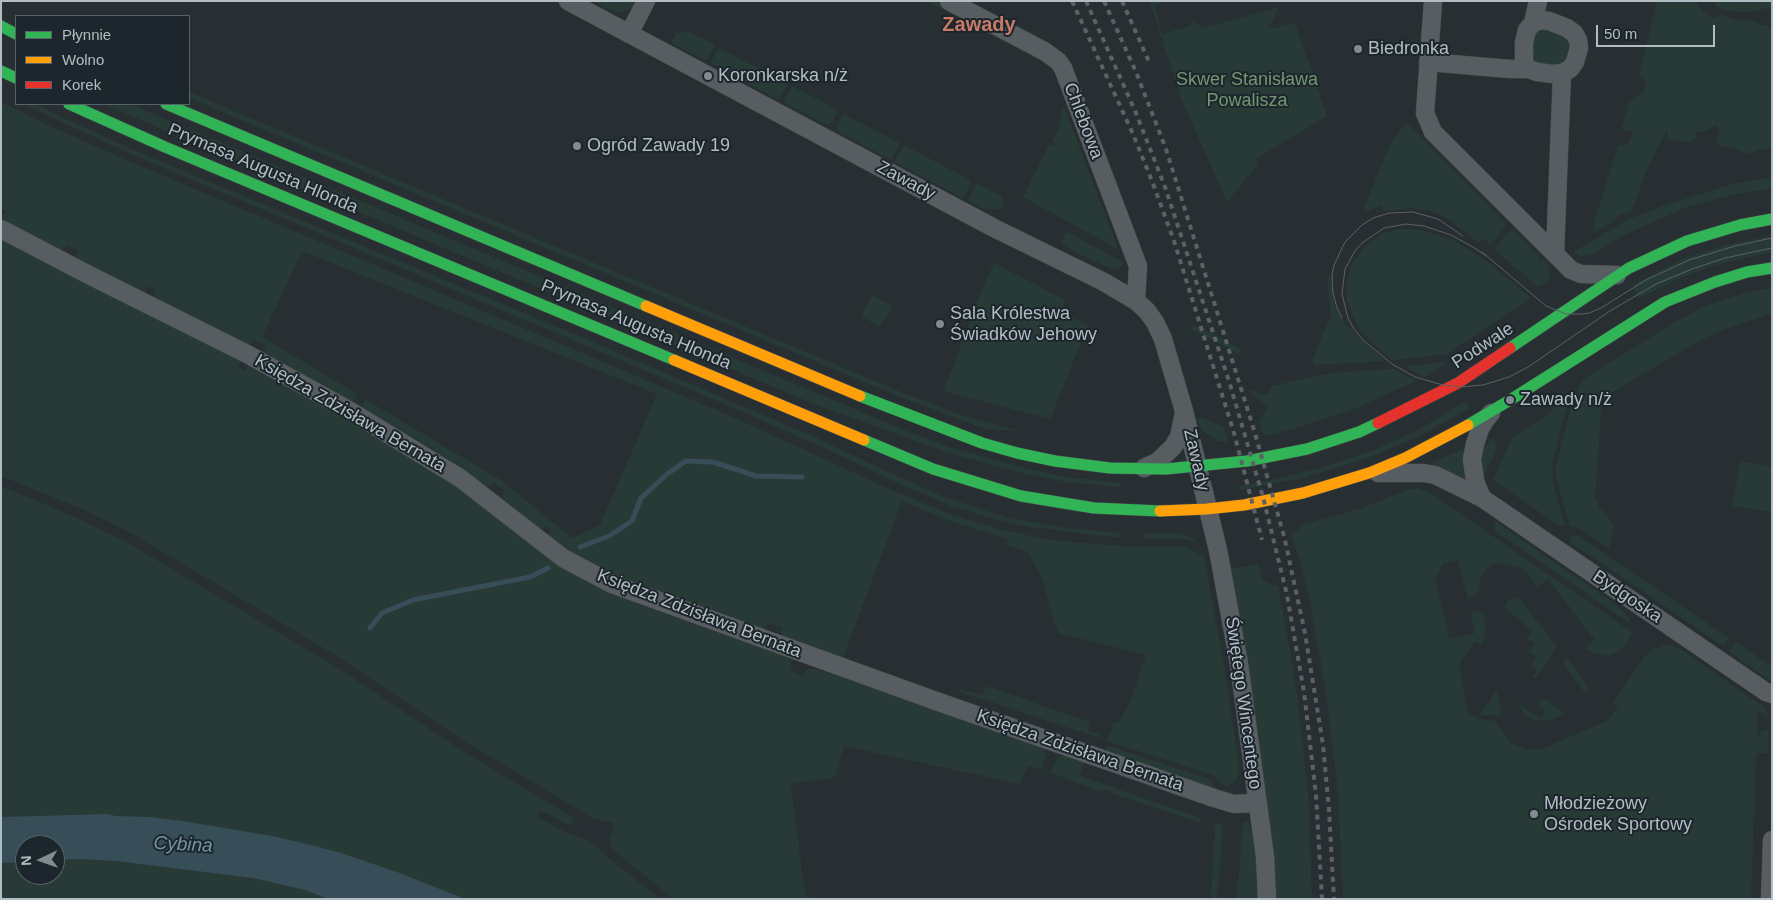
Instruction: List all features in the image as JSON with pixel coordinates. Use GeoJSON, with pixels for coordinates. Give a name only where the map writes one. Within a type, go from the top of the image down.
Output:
{"type":"FeatureCollection","features":[{"type":"Feature","properties":{"kind":"main road"},"geometry":{"type":"LineString","coordinates":[[1,26],[15,33]]}},
{"type":"Feature","properties":{"kind":"main road"},"geometry":{"type":"LineString","coordinates":[[1,71],[15,78]]}},
{"type":"Feature","properties":{"kind":"main road","name":"Prymasa Augusta Hlonda"},"geometry":{"type":"LineString","coordinates":[[71,105],[166,147],[933,469],[1021,496],[1063,504],[1132,510],[1207,509]]}},
{"type":"Feature","properties":{"kind":"main road","name":"Prymasa Augusta Hlonda"},"geometry":{"type":"LineString","coordinates":[[168,105],[836,386],[982,443],[1030,456],[1069,463],[1132,469],[1198,467]]}},
{"type":"Feature","properties":{"kind":"main road","name":"Podwale"},"geometry":{"type":"LineString","coordinates":[[1198,467],[1247,461],[1306,448],[1359,432],[1403,412],[1472,374],[1617,275],[1660,252],[1714,232],[1772,219]]}},
{"type":"Feature","properties":{"kind":"main road"},"geometry":{"type":"LineString","coordinates":[[1207,509],[1289,497],[1369,473],[1426,448],[1495,409],[1665,302],[1747,272],[1772,268]]}},
{"type":"Feature","properties":{"kind":"street","name":"Zawady"},"geometry":{"type":"LineString","coordinates":[[568,1],[994,228],[1104,282],[1136,300],[1147,311],[1160,332],[1184,411],[1207,509]]}},
{"type":"Feature","properties":{"kind":"street"},"geometry":{"type":"LineString","coordinates":[[629,34],[646,1]]}},
{"type":"Feature","properties":{"kind":"street","name":"Chlebowa"},"geometry":{"type":"LineString","coordinates":[[950,1],[1044,51],[1058,61],[1063,68],[1138,266],[1136,300]]}},
{"type":"Feature","properties":{"kind":"street"},"geometry":{"type":"LineString","coordinates":[[1433,1],[1425,113],[1433,132],[1576,273],[1617,275]]}},
{"type":"Feature","properties":{"kind":"street"},"geometry":{"type":"LineString","coordinates":[[1534,23],[1538,1]]}},
{"type":"Feature","properties":{"kind":"street"},"geometry":{"type":"LineString","coordinates":[[1428,62],[1510,70],[1529,69],[1545,74],[1562,73],[1570,69],[1575,62],[1579,48],[1578,40],[1574,33],[1549,21],[1541,20],[1534,23],[1527,30],[1524,42],[1524,63],[1529,69]]}},
{"type":"Feature","properties":{"kind":"street"},"geometry":{"type":"LineString","coordinates":[[1555,254],[1562,73]]}},
{"type":"Feature","properties":{"kind":"street","name":"Księdza Zdzisława Bernata"},"geometry":{"type":"LineString","coordinates":[[1,229],[247,354],[336,403],[460,478],[563,558],[612,584],[936,701],[1214,798],[1234,804],[1256,803]]}},
{"type":"Feature","properties":{"kind":"street"},"geometry":{"type":"LineString","coordinates":[[1482,498],[1472,469],[1473,450],[1484,422],[1495,409]]}},
{"type":"Feature","properties":{"kind":"street","name":"Zawady"},"geometry":{"type":"LineString","coordinates":[[1132,469],[1152,465],[1169,452],[1182,427],[1184,411]]}},
{"type":"Feature","properties":{"kind":"street","name":"Bydgoska"},"geometry":{"type":"LineString","coordinates":[[1369,473],[1424,473],[1434,475],[1482,498],[1766,692],[1772,694]]}},
{"type":"Feature","properties":{"kind":"street","name":"Świętego Wincentego"},"geometry":{"type":"LineString","coordinates":[[1207,509],[1218,550],[1231,616],[1266,871],[1267,899]]}},
{"type":"Feature","properties":{"kind":"street"},"geometry":{"type":"LineString","coordinates":[[1770,899],[1772,840]]}},
{"type":"Feature","properties":{"kind":"green space"},"geometry":{"type":"Polygon","coordinates":[[[598,1],[630,1],[636,4],[628,10],[618,13],[597,3],[598,1]]]}},
{"type":"Feature","properties":{"kind":"green space"},"geometry":{"type":"Polygon","coordinates":[[[927,1],[935,1],[1046,59],[1048,65],[927,1]]]}},
{"type":"Feature","properties":{"kind":"green space","name":"Skwer Stanisława Powalisza"},"geometry":{"type":"Polygon","coordinates":[[[1166,1],[1154,5],[1162,34],[1190,26],[1193,20],[1203,28],[1277,8],[1277,12],[1268,28],[1295,23],[1327,116],[1257,158],[1257,165],[1227,202],[1182,100],[1150,3],[1166,1]]]}},
{"type":"Feature","properties":{"kind":"green space"},"geometry":{"type":"Polygon","coordinates":[[[1657,1],[1696,1],[1703,11],[1714,18],[1721,14],[1739,21],[1748,20],[1772,27],[1772,148],[1747,154],[1732,147],[1719,146],[1716,138],[1720,133],[1716,125],[1706,131],[1695,132],[1698,138],[1690,143],[1668,139],[1667,129],[1642,180],[1638,196],[1630,212],[1619,214],[1614,221],[1594,233],[1593,226],[1618,146],[1629,143],[1633,132],[1621,129],[1629,103],[1644,92],[1647,81],[1639,75],[1657,1]]]}},
{"type":"Feature","properties":{"kind":"green space"},"geometry":{"type":"Polygon","coordinates":[[[1772,1],[1772,7],[1748,12],[1725,11],[1716,6],[1714,2],[1772,1]]]}},
{"type":"Feature","properties":{"kind":"green space"},"geometry":{"type":"Polygon","coordinates":[[[1547,27],[1572,40],[1567,65],[1536,67],[1529,55],[1533,32],[1547,27]]]}},
{"type":"Feature","properties":{"kind":"green space"},"geometry":{"type":"Polygon","coordinates":[[[681,32],[690,32],[715,45],[706,61],[671,43],[675,35],[681,32]]]}},
{"type":"Feature","properties":{"kind":"green space"},"geometry":{"type":"Polygon","coordinates":[[[719,48],[788,84],[779,100],[710,63],[719,48]]]}},
{"type":"Feature","properties":{"kind":"green space"},"geometry":{"type":"Polygon","coordinates":[[[792,86],[838,110],[833,122],[827,125],[783,102],[792,86]]]}},
{"type":"Feature","properties":{"kind":"green space"},"geometry":{"type":"Polygon","coordinates":[[[190,92],[901,392],[961,415],[1019,431],[986,429],[900,397],[190,98],[190,92]]]}},
{"type":"Feature","properties":{"kind":"green space"},"geometry":{"type":"Polygon","coordinates":[[[1,102],[126,160],[726,414],[887,488],[949,514],[1002,530],[1057,541],[1137,547],[1185,547],[1204,556],[1226,678],[1239,768],[1237,779],[1230,785],[1225,786],[1213,775],[1107,741],[1114,722],[1118,723],[1130,703],[1146,655],[1058,633],[1042,579],[1028,552],[1007,545],[1008,539],[947,520],[902,501],[843,658],[783,637],[781,633],[783,628],[767,623],[762,630],[635,584],[606,572],[568,552],[550,538],[549,534],[552,530],[546,526],[543,530],[540,530],[502,497],[504,490],[493,482],[491,485],[486,486],[439,453],[363,408],[362,404],[365,399],[502,481],[572,538],[600,525],[657,394],[302,251],[262,337],[357,394],[355,400],[351,401],[265,354],[266,346],[254,340],[248,345],[154,298],[153,295],[156,290],[149,286],[143,293],[78,260],[76,256],[79,251],[67,245],[60,251],[4,220],[3,216],[6,211],[1,208],[1,102]]]}},
{"type":"Feature","properties":{"kind":"green space"},"geometry":{"type":"Polygon","coordinates":[[[25,105],[36,105],[131,149],[572,333],[817,438],[942,496],[1006,517],[1058,527],[1121,533],[1120,538],[1031,527],[1005,522],[951,506],[729,406],[129,153],[25,105]]]}},
{"type":"Feature","properties":{"kind":"green space"},"geometry":{"type":"Polygon","coordinates":[[[105,105],[132,105],[946,446],[1019,467],[1066,477],[1120,483],[1120,487],[1066,482],[1018,472],[946,452],[814,404],[105,105]]]}},
{"type":"Feature","properties":{"kind":"green space"},"geometry":{"type":"Polygon","coordinates":[[[1062,108],[1065,109],[1118,249],[1023,197],[1050,143],[1055,146],[1057,144],[1052,141],[1059,127],[1062,108]]]}},
{"type":"Feature","properties":{"kind":"green space"},"geometry":{"type":"Polygon","coordinates":[[[843,114],[900,143],[891,160],[837,131],[843,114]]]}},
{"type":"Feature","properties":{"kind":"green space"},"geometry":{"type":"Polygon","coordinates":[[[1407,123],[1505,223],[1505,227],[1490,245],[1483,238],[1478,243],[1449,219],[1431,211],[1412,208],[1384,211],[1382,205],[1365,212],[1365,206],[1389,147],[1399,131],[1407,123]]]}},
{"type":"Feature","properties":{"kind":"green space"},"geometry":{"type":"Polygon","coordinates":[[[904,145],[972,181],[963,198],[894,162],[904,145]]]}},
{"type":"Feature","properties":{"kind":"green space"},"geometry":{"type":"Polygon","coordinates":[[[1772,177],[1772,189],[1735,194],[1687,207],[1624,235],[1591,255],[1580,256],[1575,253],[1575,251],[1629,219],[1660,207],[1728,185],[1772,177]]]}},
{"type":"Feature","properties":{"kind":"green space"},"geometry":{"type":"Polygon","coordinates":[[[977,183],[1002,197],[1004,201],[1001,210],[984,209],[968,201],[977,183]]]}},
{"type":"Feature","properties":{"kind":"green space"},"geometry":{"type":"Polygon","coordinates":[[[1401,229],[1421,230],[1453,240],[1488,262],[1530,297],[1447,354],[1392,360],[1357,325],[1347,299],[1347,282],[1352,264],[1363,248],[1383,233],[1401,229]]]}},
{"type":"Feature","properties":{"kind":"green space"},"geometry":{"type":"Polygon","coordinates":[[[1513,230],[1539,257],[1539,261],[1544,261],[1548,266],[1550,279],[1538,287],[1494,249],[1513,230]]]}},
{"type":"Feature","properties":{"kind":"green space"},"geometry":{"type":"Polygon","coordinates":[[[1067,232],[1124,264],[1117,269],[1112,269],[1081,255],[1061,243],[1067,232]]]}},
{"type":"Feature","properties":{"kind":"green space"},"geometry":{"type":"Polygon","coordinates":[[[1772,235],[1772,252],[1712,266],[1680,278],[1639,298],[1632,285],[1687,257],[1725,245],[1772,235]]]}},
{"type":"Feature","properties":{"kind":"green space"},"geometry":{"type":"Polygon","coordinates":[[[1,238],[43,262],[240,360],[239,368],[245,371],[251,365],[426,465],[467,492],[547,557],[575,575],[640,605],[787,657],[792,665],[791,671],[803,676],[808,669],[818,669],[1040,747],[1045,750],[1046,754],[1041,770],[1028,766],[1020,784],[844,746],[835,777],[791,784],[805,895],[817,899],[674,899],[612,849],[609,837],[613,831],[613,822],[593,818],[468,743],[342,659],[133,534],[82,509],[1,476],[1,238]]]}},
{"type":"Feature","properties":{"kind":"green space"},"geometry":{"type":"Polygon","coordinates":[[[994,263],[1065,300],[1060,312],[1088,325],[1050,419],[944,391],[980,294],[994,263]]]}},
{"type":"Feature","properties":{"kind":"green space"},"geometry":{"type":"Polygon","coordinates":[[[1327,276],[1330,276],[1334,306],[1344,323],[1384,361],[1315,365],[1312,361],[1331,315],[1327,276]]]}},
{"type":"Feature","properties":{"kind":"green space"},"geometry":{"type":"Polygon","coordinates":[[[1772,288],[1772,313],[1727,328],[1697,342],[1602,398],[1595,496],[1599,507],[1614,525],[1609,548],[1579,528],[1570,526],[1557,481],[1556,466],[1569,414],[1582,380],[1703,307],[1745,293],[1772,288]]]}},
{"type":"Feature","properties":{"kind":"green space"},"geometry":{"type":"Polygon","coordinates":[[[872,295],[892,306],[880,327],[861,316],[872,295]]]}},
{"type":"Feature","properties":{"kind":"green space"},"geometry":{"type":"Polygon","coordinates":[[[1192,324],[1240,349],[1239,354],[1191,329],[1192,324]]]}},
{"type":"Feature","properties":{"kind":"green space"},"geometry":{"type":"Polygon","coordinates":[[[1445,362],[1446,364],[1425,377],[1404,367],[1445,362]]]}},
{"type":"Feature","properties":{"kind":"green space"},"geometry":{"type":"Polygon","coordinates":[[[1394,369],[1416,381],[1349,411],[1264,436],[1259,421],[1268,408],[1249,391],[1254,390],[1262,395],[1268,394],[1272,386],[1330,373],[1394,369]]]}},
{"type":"Feature","properties":{"kind":"green space"},"geometry":{"type":"Polygon","coordinates":[[[1576,386],[1565,413],[1552,465],[1553,482],[1565,526],[1558,525],[1493,480],[1515,436],[1545,417],[1576,386]]]}},
{"type":"Feature","properties":{"kind":"green space"},"geometry":{"type":"Polygon","coordinates":[[[1465,401],[1470,408],[1417,437],[1371,457],[1303,478],[1238,489],[1240,486],[1320,468],[1369,452],[1415,432],[1465,401]]]}},
{"type":"Feature","properties":{"kind":"green space"},"geometry":{"type":"Polygon","coordinates":[[[1202,417],[1224,428],[1228,442],[1218,441],[1204,432],[1196,419],[1202,417]]]}},
{"type":"Feature","properties":{"kind":"green space"},"geometry":{"type":"Polygon","coordinates":[[[1494,437],[1496,451],[1484,476],[1481,456],[1485,446],[1494,437]]]}},
{"type":"Feature","properties":{"kind":"green space"},"geometry":{"type":"Polygon","coordinates":[[[1465,448],[1464,468],[1468,484],[1432,464],[1433,462],[1465,448]]]}},
{"type":"Feature","properties":{"kind":"green space"},"geometry":{"type":"Polygon","coordinates":[[[1740,461],[1772,466],[1772,512],[1733,506],[1740,461]]]}},
{"type":"Feature","properties":{"kind":"green space"},"geometry":{"type":"Polygon","coordinates":[[[1,486],[79,519],[128,543],[338,668],[464,752],[572,817],[573,822],[568,825],[545,812],[539,811],[537,817],[567,833],[590,841],[660,899],[452,899],[1,826],[1,486]]]}},
{"type":"Feature","properties":{"kind":"green space"},"geometry":{"type":"Polygon","coordinates":[[[1418,488],[1430,493],[1632,632],[1627,643],[1618,652],[1607,656],[1593,653],[1585,648],[1595,640],[1548,579],[1537,587],[1527,572],[1521,568],[1503,563],[1495,564],[1485,570],[1481,576],[1476,596],[1468,598],[1458,560],[1443,564],[1435,578],[1449,639],[1475,633],[1471,613],[1479,611],[1483,614],[1486,628],[1482,645],[1475,641],[1459,664],[1467,712],[1479,719],[1496,721],[1510,743],[1529,750],[1542,749],[1607,721],[1618,707],[1613,703],[1645,656],[1656,647],[1659,650],[1663,645],[1680,649],[1764,707],[1769,717],[1757,711],[1757,737],[1761,732],[1769,729],[1768,753],[1756,753],[1751,899],[1343,899],[1338,792],[1326,691],[1310,602],[1301,563],[1291,535],[1305,524],[1362,508],[1418,488]]]}},
{"type":"Feature","properties":{"kind":"green space"},"geometry":{"type":"Polygon","coordinates":[[[1495,521],[1611,601],[1627,615],[1631,624],[1495,531],[1495,521]]]}},
{"type":"Feature","properties":{"kind":"green space"},"geometry":{"type":"Polygon","coordinates":[[[1176,533],[1190,537],[1200,544],[1185,539],[1146,539],[1143,536],[1143,534],[1176,533]]]}},
{"type":"Feature","properties":{"kind":"green space"},"geometry":{"type":"Polygon","coordinates":[[[1577,535],[1729,638],[1723,646],[1570,542],[1572,536],[1577,535]]]}},
{"type":"Feature","properties":{"kind":"green space"},"geometry":{"type":"Polygon","coordinates":[[[1258,564],[1263,581],[1278,587],[1289,645],[1297,695],[1308,793],[1312,899],[1273,899],[1229,569],[1258,564]]]}},
{"type":"Feature","properties":{"kind":"green space"},"geometry":{"type":"Polygon","coordinates":[[[1518,597],[1557,647],[1536,677],[1532,677],[1537,670],[1531,665],[1536,657],[1529,652],[1535,644],[1527,638],[1532,631],[1505,608],[1505,605],[1510,600],[1518,597]]]}},
{"type":"Feature","properties":{"kind":"green space"},"geometry":{"type":"Polygon","coordinates":[[[1736,642],[1772,667],[1772,682],[1729,651],[1736,642]]]}},
{"type":"Feature","properties":{"kind":"green space"},"geometry":{"type":"Polygon","coordinates":[[[1565,659],[1568,659],[1589,688],[1587,693],[1585,693],[1563,664],[1565,659]]]}},
{"type":"Feature","properties":{"kind":"green space"},"geometry":{"type":"Polygon","coordinates":[[[986,686],[1090,722],[1088,731],[1101,734],[1100,738],[961,692],[959,689],[983,695],[986,686]]]}},
{"type":"Feature","properties":{"kind":"green space"},"geometry":{"type":"Polygon","coordinates":[[[1497,690],[1501,715],[1480,715],[1497,690]]]}},
{"type":"Feature","properties":{"kind":"green space"},"geometry":{"type":"Polygon","coordinates":[[[1543,698],[1565,713],[1549,721],[1533,720],[1525,715],[1517,702],[1540,719],[1546,711],[1538,705],[1543,698]]]}},
{"type":"Feature","properties":{"kind":"green space"},"geometry":{"type":"Polygon","coordinates":[[[1106,745],[1212,780],[1212,788],[1106,752],[1106,745]]]}},
{"type":"Feature","properties":{"kind":"green space"},"geometry":{"type":"Polygon","coordinates":[[[1064,755],[1084,762],[1080,776],[1201,818],[1200,823],[1111,793],[1111,791],[1104,789],[1102,792],[1051,773],[1057,758],[1064,755]]]}},
{"type":"Feature","properties":{"kind":"green space"},"geometry":{"type":"Polygon","coordinates":[[[1247,821],[1258,856],[1260,899],[1237,899],[1243,823],[1247,821]]]}},
{"type":"Feature","properties":{"kind":"green space"},"geometry":{"type":"Polygon","coordinates":[[[1216,823],[1220,823],[1223,828],[1217,899],[1211,899],[1215,828],[1212,827],[1216,823]]]}},
{"type":"Feature","properties":{"kind":"green space"},"geometry":{"type":"Polygon","coordinates":[[[1,838],[15,838],[15,885],[65,885],[65,846],[416,899],[1,899],[1,838]]]}},
{"type":"Feature","properties":{"kind":"water","name":"Cybina"},"geometry":{"type":"Polygon","coordinates":[[[107,814],[183,821],[272,836],[341,853],[397,872],[465,899],[328,899],[305,890],[253,878],[116,861],[65,860],[65,835],[15,835],[15,862],[1,863],[1,817],[107,814]]]}},
{"type":"Feature","properties":{"kind":"waterway"},"geometry":{"type":"LineString","coordinates":[[580,547],[609,536],[632,521],[641,498],[667,474],[686,461],[713,462],[756,476],[802,477]]}},
{"type":"Feature","properties":{"kind":"waterway"},"geometry":{"type":"LineString","coordinates":[[370,628],[382,613],[413,600],[530,577],[548,568]]}},
{"type":"Feature","properties":{"kind":"tram line"},"geometry":{"type":"LineString","coordinates":[[1342,318],[1333,293],[1332,275],[1334,265],[1345,242],[1362,225],[1373,218],[1389,213],[1413,212],[1438,219],[1463,236]]}},
{"type":"Feature","properties":{"kind":"tram line"},"geometry":{"type":"LineString","coordinates":[[1487,256],[1451,235],[1424,226],[1406,224],[1384,228],[1362,243],[1345,269],[1342,294],[1348,318],[1363,340],[1392,364],[1415,377],[1443,385],[1460,387],[1483,385],[1509,377],[1528,367],[1610,311],[1656,284],[1725,258],[1772,248]]}},
{"type":"Feature","properties":{"kind":"tram line"},"geometry":{"type":"LineString","coordinates":[[1482,252],[1546,306],[1566,314],[1582,314],[1601,308],[1646,280],[1689,260],[1735,246],[1772,238]]}},
{"type":"Feature","properties":{"kind":"railway"},"geometry":{"type":"LineString","coordinates":[[1072,1],[1133,134],[1174,241],[1234,433],[1262,540]]}},
{"type":"Feature","properties":{"kind":"railway"},"geometry":{"type":"LineString","coordinates":[[1086,1],[1136,113],[1165,187],[1229,381],[1263,497],[1287,595],[1304,692],[1316,795],[1322,899]]}},
{"type":"Feature","properties":{"kind":"railway"},"geometry":{"type":"LineString","coordinates":[[1104,1],[1136,72],[1166,149],[1254,430],[1284,536],[1305,633],[1323,745],[1334,899]]}},
{"type":"Feature","properties":{"kind":"railway"},"geometry":{"type":"LineString","coordinates":[[1122,1],[1150,64]]}},
{"type":"Feature","properties":{"kind":"traffic: fast"},"geometry":{"type":"LineString","coordinates":[[1,26],[15,33]]}},
{"type":"Feature","properties":{"kind":"traffic: fast"},"geometry":{"type":"LineString","coordinates":[[1,71],[15,78]]}},
{"type":"Feature","properties":{"kind":"traffic: fast"},"geometry":{"type":"LineString","coordinates":[[71,105],[165,147],[674,360]]}},
{"type":"Feature","properties":{"kind":"traffic: fast"},"geometry":{"type":"LineString","coordinates":[[168,105],[646,306]]}},
{"type":"Feature","properties":{"kind":"traffic: fast"},"geometry":{"type":"LineString","coordinates":[[1510,348],[1629,268],[1687,241],[1740,225],[1772,219]]}},
{"type":"Feature","properties":{"kind":"traffic: fast"},"geometry":{"type":"LineString","coordinates":[[1468,425],[1665,302],[1715,282],[1747,272],[1772,268]]}},
{"type":"Feature","properties":{"kind":"traffic: fast"},"geometry":{"type":"LineString","coordinates":[[860,396],[982,443],[1055,461],[1110,468],[1166,469],[1247,461],[1307,449],[1359,432],[1378,423]]}},
{"type":"Feature","properties":{"kind":"traffic: fast"},"geometry":{"type":"LineString","coordinates":[[864,440],[933,469],[1021,496],[1094,508],[1160,511]]}},
{"type":"Feature","properties":{"kind":"traffic: slow"},"geometry":{"type":"LineString","coordinates":[[646,306],[860,396]]}},
{"type":"Feature","properties":{"kind":"traffic: slow"},"geometry":{"type":"LineString","coordinates":[[674,360],[864,440]]}},
{"type":"Feature","properties":{"kind":"traffic: slow"},"geometry":{"type":"LineString","coordinates":[[1160,511],[1244,505],[1303,493],[1369,473],[1405,458],[1468,425]]}},
{"type":"Feature","properties":{"kind":"traffic: jam"},"geometry":{"type":"LineString","coordinates":[[1378,423],[1458,383],[1510,348]]}},
{"type":"Feature","properties":{"kind":"place","name":"Biedronka"},"geometry":{"type":"Point","coordinates":[1358,49]}},
{"type":"Feature","properties":{"kind":"place","name":"Koronkarska n/ż"},"geometry":{"type":"Point","coordinates":[708,76]}},
{"type":"Feature","properties":{"kind":"place","name":"Ogród Zawady 19"},"geometry":{"type":"Point","coordinates":[577,146]}},
{"type":"Feature","properties":{"kind":"place","name":"Sala Królestwa Świadków Jehowy"},"geometry":{"type":"Point","coordinates":[940,324]}},
{"type":"Feature","properties":{"kind":"place","name":"Zawady n/ż"},"geometry":{"type":"Point","coordinates":[1510,400]}},
{"type":"Feature","properties":{"kind":"place","name":"Młodzieżowy Ośrodek Sportowy"},"geometry":{"type":"Point","coordinates":[1534,814]}},
{"type":"Feature","properties":{"kind":"district","name":"Zawady"},"geometry":{"type":"Point","coordinates":[979,25]}}]}
